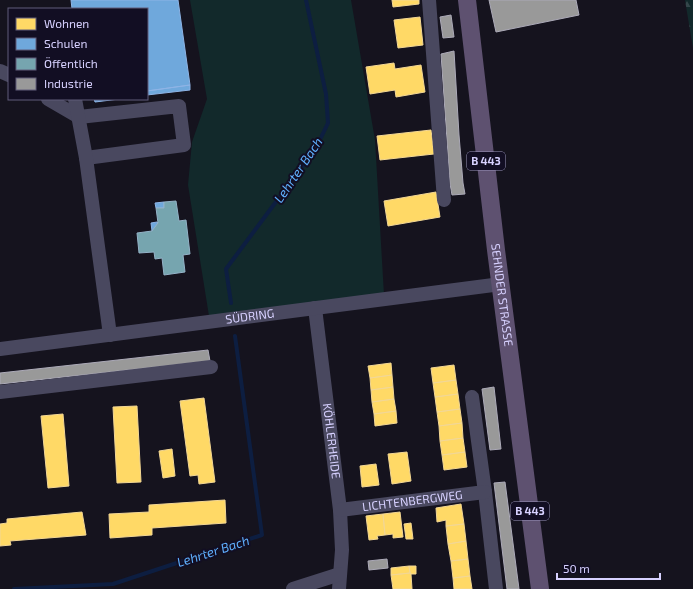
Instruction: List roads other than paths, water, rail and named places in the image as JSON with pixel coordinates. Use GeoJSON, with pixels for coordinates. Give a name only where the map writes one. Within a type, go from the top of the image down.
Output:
{"type":"FeatureCollection","features":[{"type":"Feature","properties":{"kind":"main road","name":"SEHNDER STRASSE"},"geometry":{"type":"LineString","coordinates":[[467,0],[500,284],[540,589]]}},
{"type":"Feature","properties":{"kind":"street"},"geometry":{"type":"LineString","coordinates":[[429,0],[444,200]]}},
{"type":"Feature","properties":{"kind":"street"},"geometry":{"type":"LineString","coordinates":[[50,100],[79,117],[179,106],[184,145],[86,158]]}},
{"type":"Feature","properties":{"kind":"street"},"geometry":{"type":"LineString","coordinates":[[75,100],[86,158],[110,335]]}},
{"type":"Feature","properties":{"kind":"street","name":"SÜDRING"},"geometry":{"type":"LineString","coordinates":[[0,349],[500,284]]}},
{"type":"Feature","properties":{"kind":"street","name":"KÖHLERHEIDE"},"geometry":{"type":"LineString","coordinates":[[315,308],[340,510],[342,550],[339,589]]}},
{"type":"Feature","properties":{"kind":"street"},"geometry":{"type":"LineString","coordinates":[[0,392],[211,367]]}},
{"type":"Feature","properties":{"kind":"street"},"geometry":{"type":"LineString","coordinates":[[472,397],[496,589]]}},
{"type":"Feature","properties":{"kind":"street","name":"LICHTENBERGWEG"},"geometry":{"type":"LineString","coordinates":[[340,510],[485,492]]}},
{"type":"Feature","properties":{"kind":"street"},"geometry":{"type":"LineString","coordinates":[[293,589],[340,574]]}},
{"type":"Feature","properties":{"kind":"waterway","name":"Lehrter Bach"},"geometry":{"type":"LineString","coordinates":[[231,303],[226,269],[316,148],[328,123],[326,94],[306,0]]}},
{"type":"Feature","properties":{"kind":"waterway","name":"Lehrter Bach"},"geometry":{"type":"LineString","coordinates":[[14,589],[113,584],[262,535],[235,336]]}}]}
